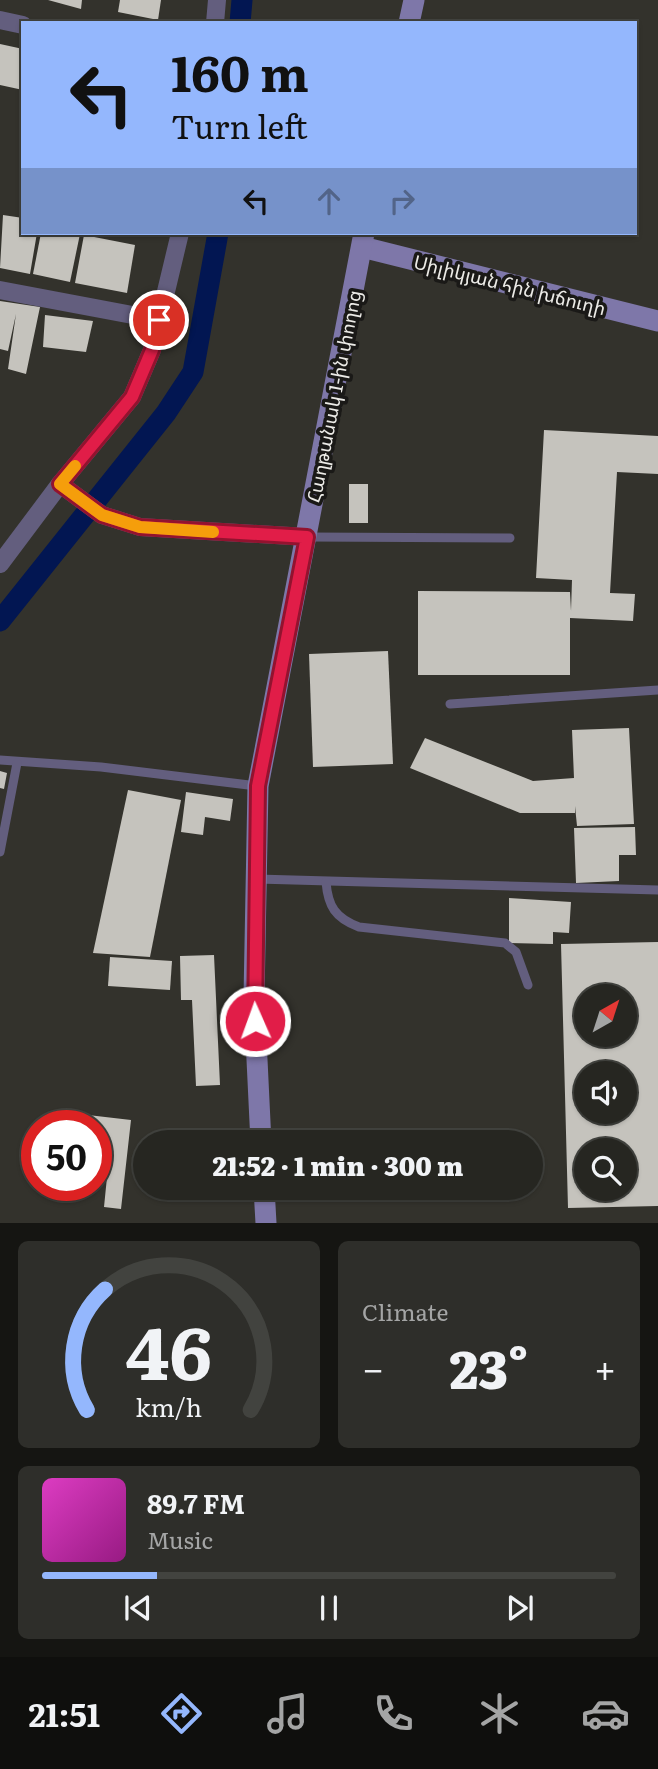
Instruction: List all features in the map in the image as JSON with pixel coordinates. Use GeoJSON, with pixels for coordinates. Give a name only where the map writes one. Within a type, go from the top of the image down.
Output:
{"type":"FeatureCollection","features":[{"type":"Feature","properties":{"kind":"main road"},"geometry":{"type":"LineString","coordinates":[[409,21],[414,0]]}},
{"type":"Feature","properties":{"kind":"main road","name":"Սիլիկյան հին խճուղի"},"geometry":{"type":"LineString","coordinates":[[363,240],[658,321]]}},
{"type":"Feature","properties":{"kind":"main road","name":"Հաղթանակ 1-ին փողոց"},"geometry":{"type":"LineString","coordinates":[[260,1130],[254,996],[258,786],[363,240]]}},
{"type":"Feature","properties":{"kind":"main road"},"geometry":{"type":"LineString","coordinates":[[264,1200],[265,1223]]}},
{"type":"Feature","properties":{"kind":"street"},"geometry":{"type":"LineString","coordinates":[[215,21],[217,0]]}},
{"type":"Feature","properties":{"kind":"street"},"geometry":{"type":"LineString","coordinates":[[0,20],[21,24]]}},
{"type":"Feature","properties":{"kind":"street"},"geometry":{"type":"LineString","coordinates":[[0,564],[60,484],[132,397],[152,350],[180,235]]}},
{"type":"Feature","properties":{"kind":"street"},"geometry":{"type":"LineString","coordinates":[[0,290],[159,320]]}},
{"type":"Feature","properties":{"kind":"street"},"geometry":{"type":"LineString","coordinates":[[60,484],[102,515],[140,527],[307,537]]}},
{"type":"Feature","properties":{"kind":"lane"},"geometry":{"type":"LineString","coordinates":[[307,537],[510,538]]}},
{"type":"Feature","properties":{"kind":"lane"},"geometry":{"type":"LineString","coordinates":[[450,704],[658,690]]}},
{"type":"Feature","properties":{"kind":"lane"},"geometry":{"type":"LineString","coordinates":[[0,760],[101,767],[258,786]]}},
{"type":"Feature","properties":{"kind":"lane"},"geometry":{"type":"LineString","coordinates":[[0,852],[17,763]]}},
{"type":"Feature","properties":{"kind":"lane"},"geometry":{"type":"LineString","coordinates":[[255,879],[658,890]]}},
{"type":"Feature","properties":{"kind":"lane"},"geometry":{"type":"LineString","coordinates":[[326,882],[328,901],[344,922],[359,927],[505,943],[516,952],[528,985]]}},
{"type":"Feature","properties":{"kind":"building"},"geometry":{"type":"Polygon","coordinates":[[[48,0],[82,0],[81,9],[48,0]]]}},
{"type":"Feature","properties":{"kind":"building"},"geometry":{"type":"Polygon","coordinates":[[[120,0],[161,0],[158,20],[118,12],[120,0]]]}},
{"type":"Feature","properties":{"kind":"building"},"geometry":{"type":"Polygon","coordinates":[[[0,44],[21,49],[21,90],[0,85],[0,44]]]}},
{"type":"Feature","properties":{"kind":"building"},"geometry":{"type":"Polygon","coordinates":[[[3,215],[21,218],[21,235],[37,235],[30,274],[0,268],[3,215]]]}},
{"type":"Feature","properties":{"kind":"building"},"geometry":{"type":"Polygon","coordinates":[[[41,235],[80,235],[70,282],[33,274],[41,235]]]}},
{"type":"Feature","properties":{"kind":"building"},"geometry":{"type":"Polygon","coordinates":[[[84,235],[135,245],[127,293],[75,283],[84,235]]]}},
{"type":"Feature","properties":{"kind":"building"},"geometry":{"type":"Polygon","coordinates":[[[0,301],[40,307],[26,374],[8,369],[16,314],[8,351],[0,349],[0,301]]]}},
{"type":"Feature","properties":{"kind":"building"},"geometry":{"type":"Polygon","coordinates":[[[45,315],[93,321],[86,352],[43,347],[45,315]]]}},
{"type":"Feature","properties":{"kind":"building"},"geometry":{"type":"Polygon","coordinates":[[[544,430],[658,436],[658,474],[617,472],[610,593],[635,594],[633,621],[570,618],[570,675],[418,675],[418,591],[570,592],[571,611],[572,580],[536,578],[544,430]]]}},
{"type":"Feature","properties":{"kind":"building"},"geometry":{"type":"Polygon","coordinates":[[[349,484],[368,484],[368,523],[349,523],[349,484]]]}},
{"type":"Feature","properties":{"kind":"building"},"geometry":{"type":"Polygon","coordinates":[[[388,651],[393,764],[313,767],[309,654],[388,651]]]}},
{"type":"Feature","properties":{"kind":"building"},"geometry":{"type":"Polygon","coordinates":[[[629,728],[634,824],[577,826],[575,806],[575,813],[520,813],[410,768],[425,738],[533,781],[574,778],[572,730],[629,728]]]}},
{"type":"Feature","properties":{"kind":"building"},"geometry":{"type":"Polygon","coordinates":[[[0,771],[7,773],[4,789],[0,788],[0,771]]]}},
{"type":"Feature","properties":{"kind":"building"},"geometry":{"type":"Polygon","coordinates":[[[128,790],[181,800],[150,957],[93,953],[128,790]]]}},
{"type":"Feature","properties":{"kind":"building"},"geometry":{"type":"Polygon","coordinates":[[[186,792],[233,799],[230,821],[205,817],[203,835],[181,832],[186,792]]]}},
{"type":"Feature","properties":{"kind":"building"},"geometry":{"type":"Polygon","coordinates":[[[635,827],[636,855],[619,855],[619,881],[576,883],[574,828],[635,827]]]}},
{"type":"Feature","properties":{"kind":"building"},"geometry":{"type":"Polygon","coordinates":[[[509,898],[571,902],[569,933],[553,932],[553,944],[509,943],[509,898]]]}},
{"type":"Feature","properties":{"kind":"building"},"geometry":{"type":"Polygon","coordinates":[[[658,942],[658,1206],[568,1208],[561,944],[658,942]]]}},
{"type":"Feature","properties":{"kind":"building"},"geometry":{"type":"Polygon","coordinates":[[[214,955],[220,1085],[196,1086],[192,1000],[181,1000],[180,956],[214,955]]]}},
{"type":"Feature","properties":{"kind":"building"},"geometry":{"type":"Polygon","coordinates":[[[110,957],[172,961],[170,990],[108,986],[110,957]]]}},
{"type":"Feature","properties":{"kind":"building"},"geometry":{"type":"Polygon","coordinates":[[[112,1118],[131,1120],[121,1209],[104,1207],[105,1201],[112,1201],[112,1118]]]}},
{"type":"Feature","properties":{"kind":"waterway"},"geometry":{"type":"LineString","coordinates":[[240,21],[242,0]]}},
{"type":"Feature","properties":{"kind":"waterway"},"geometry":{"type":"LineString","coordinates":[[0,621],[166,413],[193,372],[218,235]]}},
{"type":"Feature","properties":{"kind":"slow traffic"},"geometry":{"type":"LineString","coordinates":[[75,466],[60,484],[102,515],[140,527],[213,532]]}},
{"type":"Feature","properties":{"kind":"route"},"geometry":{"type":"LineString","coordinates":[[159,320],[152,350],[132,397],[60,484],[102,515],[140,527],[307,537],[258,786],[255,1021]]}}]}
